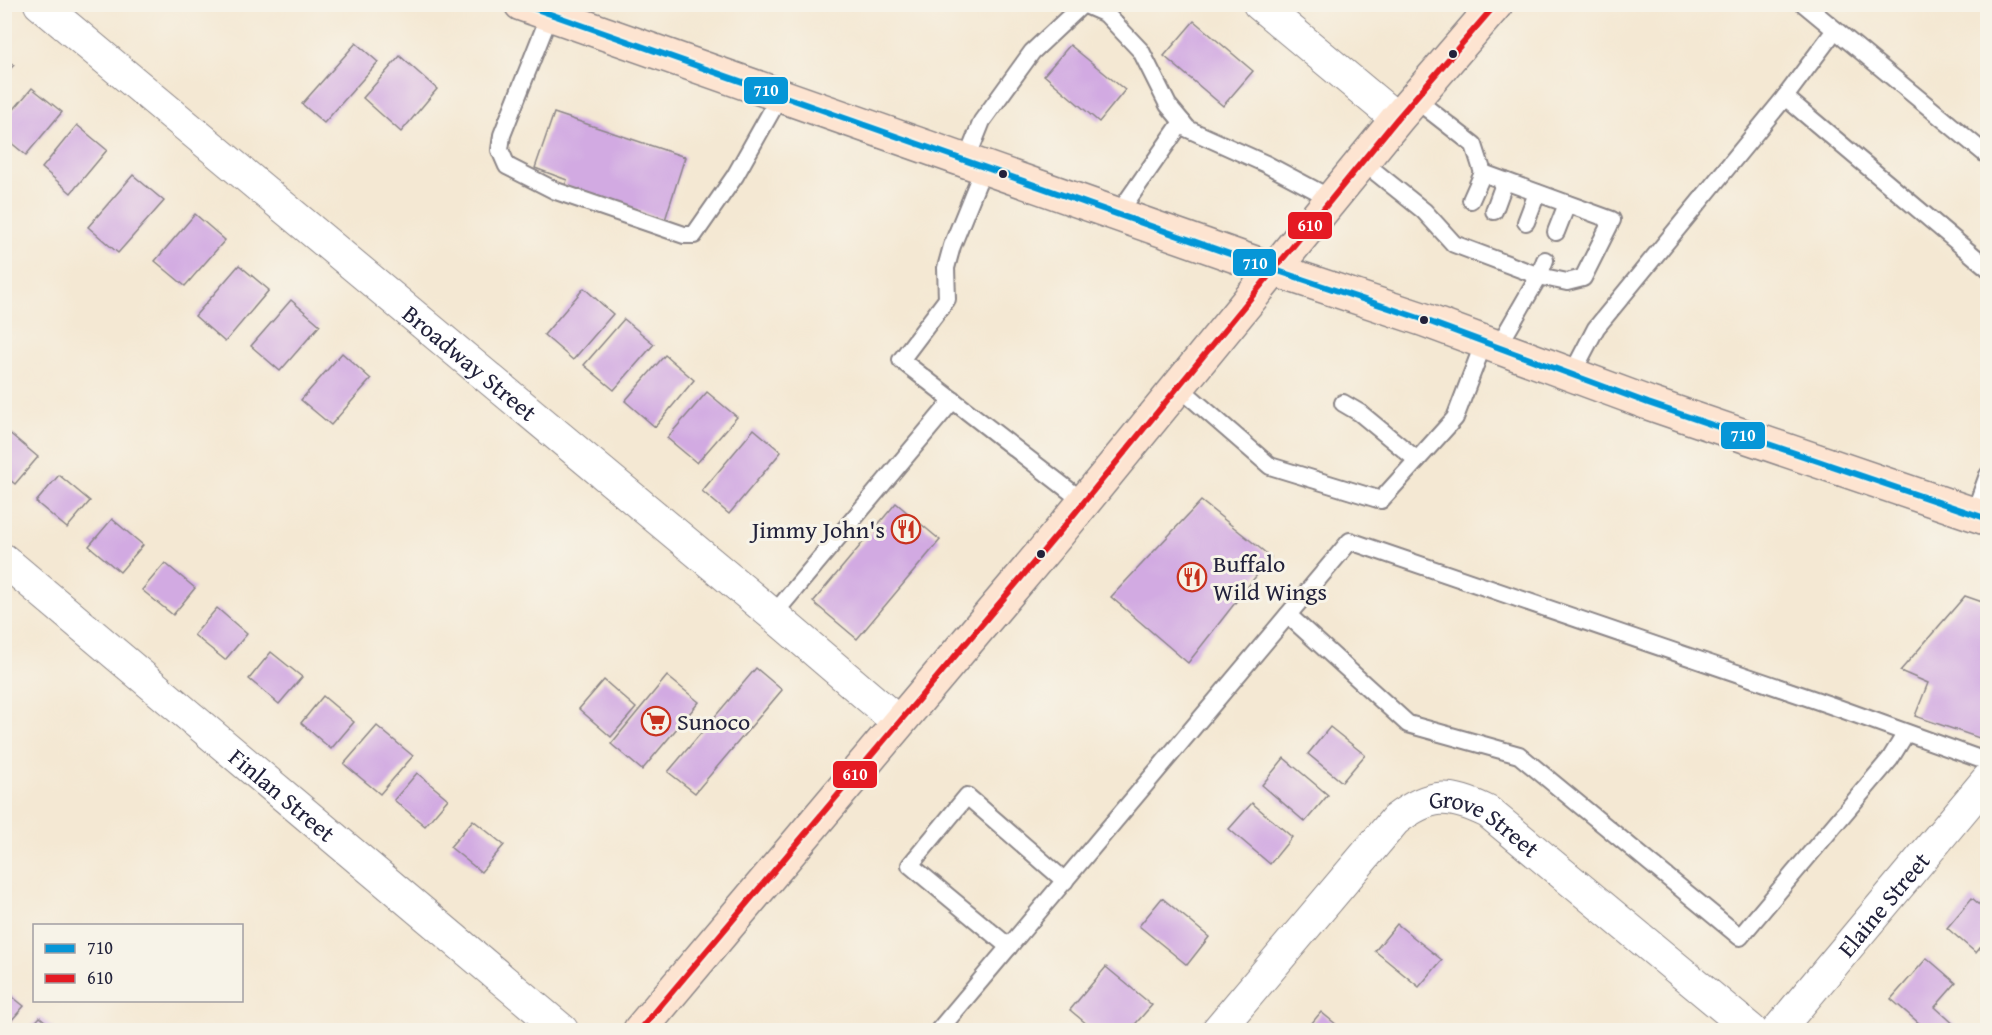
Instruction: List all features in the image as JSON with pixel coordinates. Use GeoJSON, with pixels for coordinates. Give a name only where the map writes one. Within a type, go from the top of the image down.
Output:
{"type":"FeatureCollection","features":[{"type":"Feature","properties":{"kind":"main road"},"geometry":{"type":"LineString","coordinates":[[640,1030],[1084,502],[1406,109],[1496,4]]}},
{"type":"Feature","properties":{"kind":"main road"},"geometry":{"type":"LineString","coordinates":[[536,9],[1981,517]]}},
{"type":"Feature","properties":{"kind":"street","name":"Broadway Street"},"geometry":{"type":"LineString","coordinates":[[40,4],[773,615],[898,722]]}},
{"type":"Feature","properties":{"kind":"street"},"geometry":{"type":"LineString","coordinates":[[1259,4],[1406,109]]}},
{"type":"Feature","properties":{"kind":"street","name":"Finlan Street"},"geometry":{"type":"LineString","coordinates":[[4,560],[562,1030]]}},
{"type":"Feature","properties":{"kind":"street","name":"Elaine Street"},"geometry":{"type":"LineString","coordinates":[[1779,1030],[1988,779]]}},
{"type":"Feature","properties":{"kind":"street","name":"Grove Street"},"geometry":{"type":"LineString","coordinates":[[1218,1030],[1395,820],[1422,803],[1446,797],[1471,804],[1488,812],[1751,1030]]}},
{"type":"Feature","properties":{"kind":"lane"},"geometry":{"type":"LineString","coordinates":[[1084,502],[901,360],[946,299],[946,268],[975,164],[982,121],[1032,52],[1083,4],[1106,14],[1141,51],[1168,105],[1188,129],[1266,164],[1332,199]]}},
{"type":"Feature","properties":{"kind":"lane"},"geometry":{"type":"LineString","coordinates":[[1804,4],[1988,156]]}},
{"type":"Feature","properties":{"kind":"lane"},"geometry":{"type":"LineString","coordinates":[[536,9],[500,150],[507,166],[556,191],[684,235],[694,235],[735,176],[780,96]]}},
{"type":"Feature","properties":{"kind":"lane"},"geometry":{"type":"LineString","coordinates":[[1572,374],[1596,327],[1785,97],[1835,30]]}},
{"type":"Feature","properties":{"kind":"lane"},"geometry":{"type":"LineString","coordinates":[[1785,97],[1988,268]]}},
{"type":"Feature","properties":{"kind":"lane"},"geometry":{"type":"LineString","coordinates":[[1406,109],[1474,145],[1483,173],[1470,200]]}},
{"type":"Feature","properties":{"kind":"lane"},"geometry":{"type":"LineString","coordinates":[[1118,214],[1182,122]]}},
{"type":"Feature","properties":{"kind":"lane"},"geometry":{"type":"LineString","coordinates":[[1363,162],[1457,237],[1542,268],[1567,282],[1583,278],[1612,220],[1483,173]]}},
{"type":"Feature","properties":{"kind":"lane"},"geometry":{"type":"LineString","coordinates":[[1494,211],[1505,182]]}},
{"type":"Feature","properties":{"kind":"lane"},"geometry":{"type":"LineString","coordinates":[[1526,222],[1537,193]]}},
{"type":"Feature","properties":{"kind":"lane"},"geometry":{"type":"LineString","coordinates":[[1556,232],[1567,204]]}},
{"type":"Feature","properties":{"kind":"lane"},"geometry":{"type":"LineString","coordinates":[[1179,387],[1270,466],[1381,500],[1455,418],[1491,344],[1542,268]]}},
{"type":"Feature","properties":{"kind":"lane"},"geometry":{"type":"LineString","coordinates":[[773,615],[953,400]]}},
{"type":"Feature","properties":{"kind":"lane"},"geometry":{"type":"LineString","coordinates":[[1343,403],[1360,413],[1417,460]]}},
{"type":"Feature","properties":{"kind":"lane"},"geometry":{"type":"LineString","coordinates":[[1981,517],[1988,475]]}},
{"type":"Feature","properties":{"kind":"lane"},"geometry":{"type":"LineString","coordinates":[[939,1030],[1350,541],[1819,701],[1988,762]]}},
{"type":"Feature","properties":{"kind":"lane"},"geometry":{"type":"LineString","coordinates":[[1288,615],[1408,724],[1519,755],[1740,937],[1890,759],[1906,733]]}},
{"type":"Feature","properties":{"kind":"lane"},"geometry":{"type":"LineString","coordinates":[[1009,947],[910,865],[968,796],[1065,881]]}},
{"type":"Feature","properties":{"kind":"building"},"geometry":{"type":"Polygon","coordinates":[[[1194,21],[1253,71],[1223,106],[1164,56],[1194,21]]]}},
{"type":"Feature","properties":{"kind":"building"},"geometry":{"type":"Polygon","coordinates":[[[356,43],[378,62],[324,123],[302,104],[356,43]]]}},
{"type":"Feature","properties":{"kind":"building"},"geometry":{"type":"Polygon","coordinates":[[[1070,45],[1125,90],[1099,122],[1044,75],[1070,45]]]}},
{"type":"Feature","properties":{"kind":"building"},"geometry":{"type":"Polygon","coordinates":[[[400,56],[437,89],[401,132],[363,98],[400,56]]]}},
{"type":"Feature","properties":{"kind":"building"},"geometry":{"type":"Polygon","coordinates":[[[4,57],[14,65],[4,75],[4,57]]]}},
{"type":"Feature","properties":{"kind":"building"},"geometry":{"type":"Polygon","coordinates":[[[32,88],[62,112],[26,155],[4,137],[4,121],[32,88]]]}},
{"type":"Feature","properties":{"kind":"building"},"geometry":{"type":"Polygon","coordinates":[[[554,113],[685,157],[665,220],[565,186],[567,180],[535,168],[554,113]]]}},
{"type":"Feature","properties":{"kind":"building"},"geometry":{"type":"Polygon","coordinates":[[[77,125],[107,150],[71,193],[42,168],[77,125]]]}},
{"type":"Feature","properties":{"kind":"building"},"geometry":{"type":"Polygon","coordinates":[[[133,175],[164,201],[118,253],[88,227],[133,175]]]}},
{"type":"Feature","properties":{"kind":"building"},"geometry":{"type":"Polygon","coordinates":[[[195,214],[225,240],[185,286],[155,261],[195,214]]]}},
{"type":"Feature","properties":{"kind":"building"},"geometry":{"type":"Polygon","coordinates":[[[239,265],[269,290],[225,342],[195,316],[239,265]]]}},
{"type":"Feature","properties":{"kind":"building"},"geometry":{"type":"Polygon","coordinates":[[[584,288],[613,314],[573,360],[544,335],[584,288]]]}},
{"type":"Feature","properties":{"kind":"building"},"geometry":{"type":"Polygon","coordinates":[[[291,300],[320,325],[280,371],[251,346],[291,300]]]}},
{"type":"Feature","properties":{"kind":"building"},"geometry":{"type":"Polygon","coordinates":[[[624,319],[654,344],[614,390],[584,365],[624,319]]]}},
{"type":"Feature","properties":{"kind":"building"},"geometry":{"type":"Polygon","coordinates":[[[342,353],[371,379],[331,425],[301,400],[342,353]]]}},
{"type":"Feature","properties":{"kind":"building"},"geometry":{"type":"Polygon","coordinates":[[[665,355],[694,380],[655,427],[625,401],[665,355]]]}},
{"type":"Feature","properties":{"kind":"building"},"geometry":{"type":"Polygon","coordinates":[[[707,392],[737,417],[697,463],[667,438],[707,392]]]}},
{"type":"Feature","properties":{"kind":"building"},"geometry":{"type":"Polygon","coordinates":[[[754,429],[781,452],[729,514],[702,491],[754,429]]]}},
{"type":"Feature","properties":{"kind":"building"},"geometry":{"type":"Polygon","coordinates":[[[7,431],[38,457],[15,484],[4,475],[4,435],[7,431]]]}},
{"type":"Feature","properties":{"kind":"building"},"geometry":{"type":"Polygon","coordinates":[[[59,475],[90,501],[67,528],[36,502],[59,475]]]}},
{"type":"Feature","properties":{"kind":"building","name":"Buffalo Wild Wings"},"geometry":{"type":"Polygon","coordinates":[[[1201,501],[1271,557],[1188,663],[1111,597],[1201,501]]]}},
{"type":"Feature","properties":{"kind":"building"},"geometry":{"type":"Polygon","coordinates":[[[896,503],[940,540],[857,639],[813,602],[896,503]]]}},
{"type":"Feature","properties":{"kind":"building"},"geometry":{"type":"Polygon","coordinates":[[[112,519],[143,545],[120,572],[89,546],[112,519]]]}},
{"type":"Feature","properties":{"kind":"building"},"geometry":{"type":"Polygon","coordinates":[[[165,563],[195,588],[173,615],[142,590],[165,563]]]}},
{"type":"Feature","properties":{"kind":"building"},"geometry":{"type":"Polygon","coordinates":[[[1965,596],[1988,604],[1988,733],[1982,739],[1915,716],[1928,683],[1900,671],[1965,596]]]}},
{"type":"Feature","properties":{"kind":"building"},"geometry":{"type":"Polygon","coordinates":[[[217,608],[247,634],[225,660],[194,635],[217,608]]]}},
{"type":"Feature","properties":{"kind":"building"},"geometry":{"type":"Polygon","coordinates":[[[271,652],[302,677],[279,704],[249,679],[271,652]]]}},
{"type":"Feature","properties":{"kind":"building"},"geometry":{"type":"Polygon","coordinates":[[[756,668],[782,690],[695,793],[668,772],[756,668]]]}},
{"type":"Feature","properties":{"kind":"building"},"geometry":{"type":"Polygon","coordinates":[[[667,676],[699,702],[642,770],[611,744],[667,676]]]}},
{"type":"Feature","properties":{"kind":"building"},"geometry":{"type":"Polygon","coordinates":[[[604,680],[636,708],[611,737],[579,709],[604,680]]]}},
{"type":"Feature","properties":{"kind":"building"},"geometry":{"type":"Polygon","coordinates":[[[323,696],[354,722],[331,749],[301,723],[323,696]]]}},
{"type":"Feature","properties":{"kind":"building"},"geometry":{"type":"Polygon","coordinates":[[[377,726],[413,756],[380,794],[344,764],[377,726]]]}},
{"type":"Feature","properties":{"kind":"building"},"geometry":{"type":"Polygon","coordinates":[[[1330,727],[1365,755],[1342,782],[1308,754],[1330,727]]]}},
{"type":"Feature","properties":{"kind":"building"},"geometry":{"type":"Polygon","coordinates":[[[1284,758],[1328,795],[1305,822],[1262,785],[1284,758]]]}},
{"type":"Feature","properties":{"kind":"building"},"geometry":{"type":"Polygon","coordinates":[[[417,773],[448,799],[425,826],[394,800],[417,773]]]}},
{"type":"Feature","properties":{"kind":"building"},"geometry":{"type":"Polygon","coordinates":[[[1252,803],[1292,837],[1270,864],[1229,829],[1252,803]]]}},
{"type":"Feature","properties":{"kind":"building"},"geometry":{"type":"Polygon","coordinates":[[[473,820],[504,845],[481,872],[450,847],[473,820]]]}},
{"type":"Feature","properties":{"kind":"building"},"geometry":{"type":"Polygon","coordinates":[[[1162,898],[1209,937],[1187,965],[1139,926],[1162,898]]]}},
{"type":"Feature","properties":{"kind":"building"},"geometry":{"type":"Polygon","coordinates":[[[1972,898],[1988,912],[1988,938],[1976,953],[1947,928],[1972,898]]]}},
{"type":"Feature","properties":{"kind":"building"},"geometry":{"type":"Polygon","coordinates":[[[1397,924],[1442,960],[1419,987],[1375,951],[1397,924]]]}},
{"type":"Feature","properties":{"kind":"building"},"geometry":{"type":"Polygon","coordinates":[[[1927,958],[1956,983],[1935,1007],[1957,1027],[1954,1030],[1927,1030],[1891,999],[1927,958]]]}},
{"type":"Feature","properties":{"kind":"building"},"geometry":{"type":"Polygon","coordinates":[[[1106,967],[1152,1005],[1130,1030],[1094,1030],[1070,1010],[1106,967]]]}},
{"type":"Feature","properties":{"kind":"building"},"geometry":{"type":"Polygon","coordinates":[[[4,990],[24,1006],[4,1029],[4,990]]]}},
{"type":"Feature","properties":{"kind":"building"},"geometry":{"type":"Polygon","coordinates":[[[1988,1004],[1988,1016],[1982,1011],[1988,1004]]]}},
{"type":"Feature","properties":{"kind":"building"},"geometry":{"type":"Polygon","coordinates":[[[1321,1012],[1343,1030],[1306,1030],[1321,1012]]]}},
{"type":"Feature","properties":{"kind":"building"},"geometry":{"type":"Polygon","coordinates":[[[40,1017],[56,1030],[28,1030],[40,1017]]]}},
{"type":"Feature","properties":{"kind":"transit line","name":"710"},"geometry":{"type":"LineString","coordinates":[[522,4],[1275,270],[1422,319],[1648,403],[1988,519]]}},
{"type":"Feature","properties":{"kind":"transit line","name":"610"},"geometry":{"type":"LineString","coordinates":[[640,1030],[1057,535],[1397,119],[1496,4]]}},
{"type":"Feature","properties":{"kind":"place","name":"Jimmy John's"},"geometry":{"type":"Point","coordinates":[906,529]}},
{"type":"Feature","properties":{"kind":"place","name":"Buffalo Wild Wings"},"geometry":{"type":"Point","coordinates":[1192,577]}},
{"type":"Feature","properties":{"kind":"place","name":"Sunoco"},"geometry":{"type":"Point","coordinates":[656,721]}}]}
